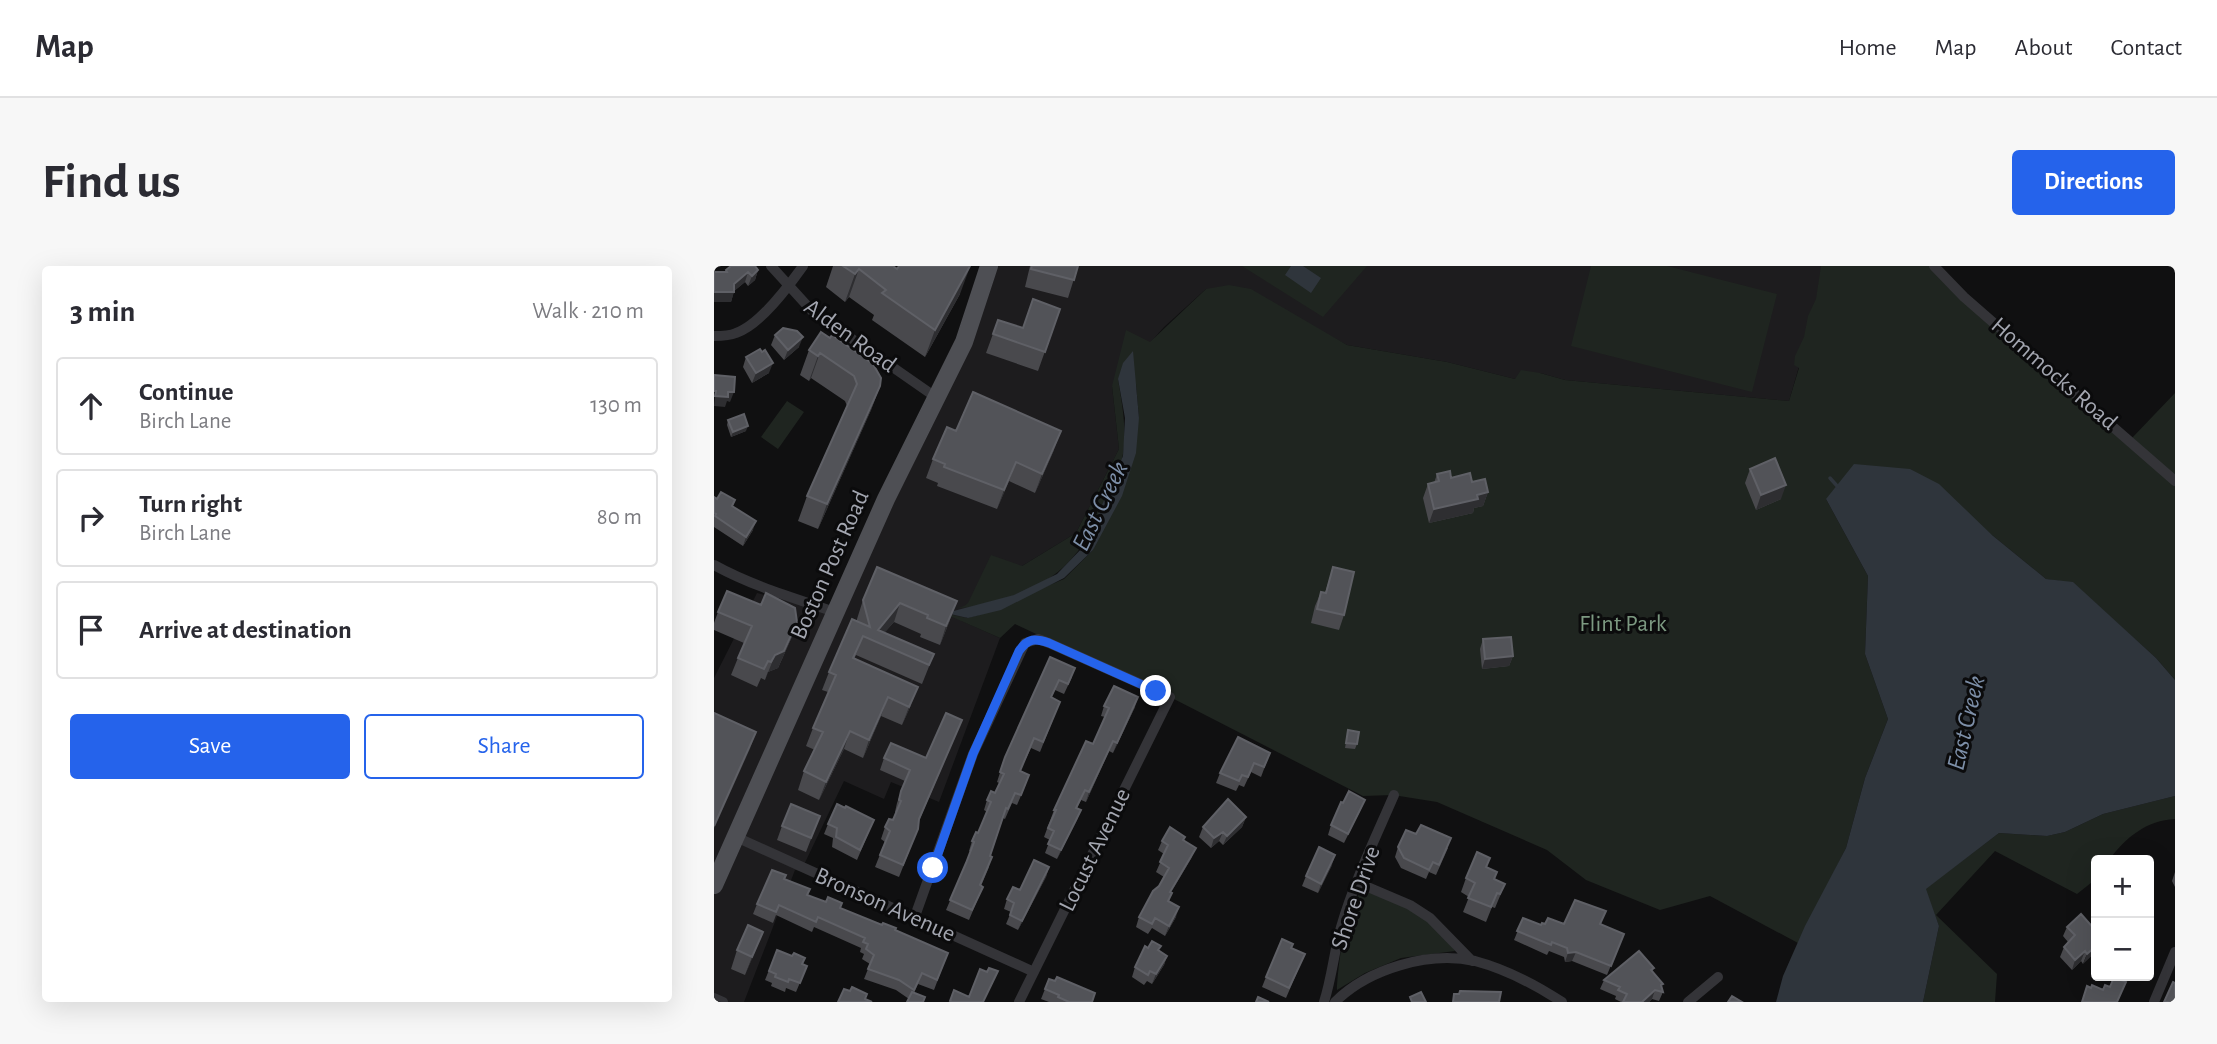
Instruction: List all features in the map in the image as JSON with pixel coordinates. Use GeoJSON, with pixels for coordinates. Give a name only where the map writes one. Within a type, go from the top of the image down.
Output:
{"type":"FeatureCollection","features":[{"type":"Feature","properties":{"kind":"main road","name":"Boston Post Road"},"geometry":{"type":"LineString","coordinates":[[714,885],[886,499],[964,342],[989,266]]}},
{"type":"Feature","properties":{"kind":"street","name":"Alden Road"},"geometry":{"type":"LineString","coordinates":[[771,266],[811,312],[937,398]]}},
{"type":"Feature","properties":{"kind":"street"},"geometry":{"type":"LineString","coordinates":[[714,337],[739,332],[750,325],[788,287],[803,266]]}},
{"type":"Feature","properties":{"kind":"street","name":"Hommocks Road"},"geometry":{"type":"LineString","coordinates":[[1934,266],[1964,297],[2175,481]]}},
{"type":"Feature","properties":{"kind":"street"},"geometry":{"type":"LineString","coordinates":[[714,565],[771,591],[835,612]]}},
{"type":"Feature","properties":{"kind":"street","name":"Locust Avenue"},"geometry":{"type":"LineString","coordinates":[[914,919],[973,754],[1025,643],[1038,639],[1049,643],[1170,697],[1019,1002]]}},
{"type":"Feature","properties":{"kind":"street","name":"Shore Drive"},"geometry":{"type":"LineString","coordinates":[[1324,1002],[1340,930],[1356,882],[1394,795]]}},
{"type":"Feature","properties":{"kind":"street","name":"Bronson Avenue"},"geometry":{"type":"LineString","coordinates":[[736,837],[1034,972]]}},
{"type":"Feature","properties":{"kind":"street"},"geometry":{"type":"LineString","coordinates":[[1356,882],[1409,905],[1430,918],[1472,961]]}},
{"type":"Feature","properties":{"kind":"street"},"geometry":{"type":"LineString","coordinates":[[2154,1002],[2175,952]]}},
{"type":"Feature","properties":{"kind":"street"},"geometry":{"type":"LineString","coordinates":[[1335,1002],[1366,979],[1386,969],[1433,960],[1472,961],[1520,979],[1562,1002]]}},
{"type":"Feature","properties":{"kind":"street"},"geometry":{"type":"LineString","coordinates":[[1688,1002],[1718,977]]}},
{"type":"Feature","properties":{"kind":"street"},"geometry":{"type":"LineString","coordinates":[[714,998],[723,1002]]}},
{"type":"Feature","properties":{"kind":"shaded area"},"geometry":{"type":"Polygon","coordinates":[[[985,266],[1828,266],[1789,401],[1565,380],[1540,373],[1515,379],[1447,362],[1347,345],[1326,334],[1206,289],[1164,327],[1112,386],[1119,449],[1076,533],[1022,566],[962,621],[1000,638],[939,802],[891,782],[884,799],[844,781],[801,871],[795,870],[744,1002],[714,1002],[714,678],[757,593],[836,614],[930,415],[985,266]]]}},
{"type":"Feature","properties":{"kind":"green space"},"geometry":{"type":"Polygon","coordinates":[[[1242,266],[1367,266],[1323,317],[1242,266]]]}},
{"type":"Feature","properties":{"kind":"green space"},"geometry":{"type":"Polygon","coordinates":[[[1591,266],[1667,266],[1777,294],[1752,392],[1571,346],[1591,266]]]}},
{"type":"Feature","properties":{"kind":"green space","name":"Flint Park"},"geometry":{"type":"Polygon","coordinates":[[[1821,266],[1931,266],[2175,484],[2175,680],[2156,658],[2073,583],[2046,579],[1992,535],[1826,499],[1868,576],[1865,654],[1888,719],[1865,778],[1846,848],[1798,943],[1710,896],[1660,910],[1586,880],[1547,850],[1437,802],[1393,795],[1363,796],[1172,698],[1015,624],[1000,638],[943,613],[967,618],[979,615],[1064,579],[1093,550],[1139,418],[1136,384],[1118,379],[1124,425],[1122,459],[1099,515],[1080,549],[1068,563],[1039,585],[998,600],[958,608],[968,603],[991,555],[1022,566],[1076,533],[1119,449],[1112,386],[1126,330],[1150,342],[1206,289],[1229,285],[1251,289],[1347,345],[1447,362],[1515,379],[1521,370],[1565,380],[1789,401],[1799,368],[1794,365],[1795,356],[1816,299],[1821,266]]]}},
{"type":"Feature","properties":{"kind":"green space"},"geometry":{"type":"Polygon","coordinates":[[[2175,393],[2175,476],[2132,438],[2175,393]]]}},
{"type":"Feature","properties":{"kind":"green space"},"geometry":{"type":"Polygon","coordinates":[[[787,401],[804,412],[778,449],[761,437],[787,401]]]}},
{"type":"Feature","properties":{"kind":"green space"},"geometry":{"type":"Polygon","coordinates":[[[2175,796],[2175,819],[2146,827],[2122,844],[2113,855],[2091,855],[2091,883],[2077,894],[1995,851],[1936,915],[1997,974],[1995,1002],[1923,1002],[1939,926],[1925,889],[1999,833],[2047,836],[2065,832],[2103,814],[2175,796]]]}},
{"type":"Feature","properties":{"kind":"green space"},"geometry":{"type":"Polygon","coordinates":[[[1365,889],[1416,913],[1438,930],[1455,951],[1401,958],[1365,973],[1337,990],[1341,951],[1348,920],[1352,906],[1365,889]]]}},
{"type":"Feature","properties":{"kind":"water"},"geometry":{"type":"Polygon","coordinates":[[[1291,266],[1303,266],[1321,278],[1311,293],[1285,275],[1291,266]]]}},
{"type":"Feature","properties":{"kind":"water"},"geometry":{"type":"Polygon","coordinates":[[[1133,351],[1139,418],[1136,453],[1122,496],[1093,550],[1064,578],[1001,610],[968,618],[946,613],[1014,595],[1057,574],[1085,545],[1123,456],[1125,418],[1118,379],[1123,363],[1133,351]]]}},
{"type":"Feature","properties":{"kind":"water"},"geometry":{"type":"Polygon","coordinates":[[[1854,464],[1910,469],[1939,484],[1992,535],[2046,579],[2073,582],[2156,658],[2175,680],[2175,796],[2103,814],[2065,832],[2047,836],[1999,833],[1926,889],[1939,926],[1923,1002],[1776,1002],[1783,976],[1805,926],[1846,848],[1865,778],[1888,719],[1865,654],[1868,576],[1826,499],[1854,464]]]}},
{"type":"Feature","properties":{"kind":"building"},"geometry":{"type":"Polygon","coordinates":[[[731,266],[755,266],[758,270],[752,276],[748,272],[734,284],[734,292],[714,292],[714,272],[727,272],[731,266]]]}},
{"type":"Feature","properties":{"kind":"building"},"geometry":{"type":"Polygon","coordinates":[[[843,266],[893,266],[897,269],[899,266],[970,266],[935,330],[882,293],[886,290],[859,269],[855,274],[843,266]]]}},
{"type":"Feature","properties":{"kind":"building"},"geometry":{"type":"Polygon","coordinates":[[[1032,266],[1078,266],[1074,280],[1031,269],[1032,266]]]}},
{"type":"Feature","properties":{"kind":"building"},"geometry":{"type":"Polygon","coordinates":[[[1033,299],[1060,309],[1045,352],[993,334],[998,320],[1023,328],[1033,299]]]}},
{"type":"Feature","properties":{"kind":"building"},"geometry":{"type":"Polygon","coordinates":[[[783,328],[797,331],[803,337],[788,350],[775,335],[783,328]]]}},
{"type":"Feature","properties":{"kind":"building"},"geometry":{"type":"Polygon","coordinates":[[[821,332],[830,338],[832,335],[873,364],[881,378],[880,386],[827,504],[807,496],[857,384],[854,376],[820,353],[818,356],[809,350],[821,332]]]}},
{"type":"Feature","properties":{"kind":"building"},"geometry":{"type":"Polygon","coordinates":[[[760,349],[762,352],[765,350],[773,363],[756,373],[746,357],[760,349]]]}},
{"type":"Feature","properties":{"kind":"building"},"geometry":{"type":"Polygon","coordinates":[[[714,375],[735,377],[734,392],[728,392],[728,397],[715,396],[714,375]]]}},
{"type":"Feature","properties":{"kind":"building"},"geometry":{"type":"Polygon","coordinates":[[[973,392],[1061,431],[1042,474],[1016,462],[1004,490],[944,467],[945,464],[933,459],[947,427],[956,431],[973,392]]]}},
{"type":"Feature","properties":{"kind":"building"},"geometry":{"type":"Polygon","coordinates":[[[744,414],[748,426],[733,432],[728,420],[744,414]]]}},
{"type":"Feature","properties":{"kind":"building"},"geometry":{"type":"Polygon","coordinates":[[[1775,458],[1786,485],[1761,495],[1750,469],[1775,458]]]}},
{"type":"Feature","properties":{"kind":"building"},"geometry":{"type":"Polygon","coordinates":[[[1450,471],[1451,478],[1470,473],[1472,482],[1485,479],[1488,492],[1477,495],[1478,499],[1434,509],[1428,484],[1439,481],[1437,474],[1450,471]]]}},
{"type":"Feature","properties":{"kind":"building"},"geometry":{"type":"Polygon","coordinates":[[[721,492],[735,500],[732,506],[756,521],[746,537],[715,516],[714,497],[717,499],[721,492]]]}},
{"type":"Feature","properties":{"kind":"building"},"geometry":{"type":"Polygon","coordinates":[[[877,567],[957,601],[946,626],[900,603],[878,630],[934,654],[929,665],[863,636],[853,658],[918,687],[909,707],[888,697],[869,740],[850,731],[826,782],[804,771],[823,732],[813,728],[836,675],[829,672],[852,619],[870,627],[863,600],[877,567]]]}},
{"type":"Feature","properties":{"kind":"building"},"geometry":{"type":"Polygon","coordinates":[[[1333,567],[1354,572],[1344,615],[1317,609],[1321,592],[1326,593],[1333,567]]]}},
{"type":"Feature","properties":{"kind":"building"},"geometry":{"type":"Polygon","coordinates":[[[727,591],[761,605],[766,593],[795,608],[797,622],[784,651],[775,655],[771,662],[768,661],[764,669],[738,658],[752,626],[718,612],[727,591]]]}},
{"type":"Feature","properties":{"kind":"building"},"geometry":{"type":"Polygon","coordinates":[[[1511,637],[1513,656],[1485,659],[1483,639],[1511,637]]]}},
{"type":"Feature","properties":{"kind":"building"},"geometry":{"type":"Polygon","coordinates":[[[1050,657],[1075,668],[1068,684],[1059,680],[1051,697],[1060,702],[1043,742],[1034,738],[1020,771],[1029,775],[1021,795],[1015,793],[1008,809],[1006,808],[990,856],[992,857],[980,885],[983,887],[972,910],[950,900],[974,842],[972,841],[991,802],[987,800],[991,791],[995,793],[1004,774],[1000,772],[1005,757],[1050,657]]]}},
{"type":"Feature","properties":{"kind":"building"},"geometry":{"type":"Polygon","coordinates":[[[1114,686],[1138,697],[1117,743],[1113,741],[1089,792],[1085,790],[1076,808],[1081,810],[1061,850],[1048,844],[1054,831],[1048,828],[1086,741],[1093,744],[1109,708],[1104,706],[1114,686]]]}},
{"type":"Feature","properties":{"kind":"building"},"geometry":{"type":"Polygon","coordinates":[[[714,713],[756,732],[714,826],[714,713]]]}},
{"type":"Feature","properties":{"kind":"building"},"geometry":{"type":"Polygon","coordinates":[[[946,713],[962,720],[919,819],[918,829],[903,865],[880,855],[890,831],[885,827],[889,819],[893,820],[910,770],[884,758],[891,743],[926,758],[946,713]]]}},
{"type":"Feature","properties":{"kind":"building"},"geometry":{"type":"Polygon","coordinates":[[[1348,730],[1359,732],[1357,744],[1346,743],[1348,730]]]}},
{"type":"Feature","properties":{"kind":"building"},"geometry":{"type":"Polygon","coordinates":[[[1238,737],[1270,753],[1264,767],[1254,763],[1248,777],[1242,775],[1239,781],[1220,773],[1238,737]]]}},
{"type":"Feature","properties":{"kind":"building"},"geometry":{"type":"Polygon","coordinates":[[[1349,791],[1365,800],[1348,834],[1331,825],[1349,791]]]}},
{"type":"Feature","properties":{"kind":"building"},"geometry":{"type":"Polygon","coordinates":[[[1228,799],[1246,817],[1227,836],[1223,832],[1214,838],[1203,827],[1228,799]]]}},
{"type":"Feature","properties":{"kind":"building"},"geometry":{"type":"Polygon","coordinates":[[[791,804],[820,816],[811,838],[782,826],[791,804]]]}},
{"type":"Feature","properties":{"kind":"building"},"geometry":{"type":"Polygon","coordinates":[[[837,804],[874,820],[860,850],[836,837],[837,828],[828,824],[837,804]]]}},
{"type":"Feature","properties":{"kind":"building"},"geometry":{"type":"Polygon","coordinates":[[[1421,825],[1451,838],[1439,865],[1433,862],[1429,870],[1404,858],[1398,847],[1406,830],[1416,834],[1421,825]]]}},
{"type":"Feature","properties":{"kind":"building"},"geometry":{"type":"Polygon","coordinates":[[[1170,827],[1196,848],[1170,892],[1172,893],[1168,901],[1179,907],[1169,926],[1155,918],[1152,924],[1139,917],[1169,868],[1160,862],[1168,845],[1162,841],[1170,827]]]}},
{"type":"Feature","properties":{"kind":"building"},"geometry":{"type":"Polygon","coordinates":[[[1319,847],[1335,855],[1321,884],[1306,876],[1319,847]]]}},
{"type":"Feature","properties":{"kind":"building"},"geometry":{"type":"Polygon","coordinates":[[[1477,852],[1490,858],[1486,867],[1497,872],[1494,879],[1505,884],[1500,894],[1497,893],[1491,907],[1468,898],[1475,883],[1466,878],[1477,852]]]}},
{"type":"Feature","properties":{"kind":"building"},"geometry":{"type":"Polygon","coordinates":[[[1034,860],[1049,867],[1022,921],[1010,915],[1014,903],[1007,899],[1013,887],[1020,890],[1034,860]]]}},
{"type":"Feature","properties":{"kind":"building"},"geometry":{"type":"Polygon","coordinates":[[[772,870],[786,875],[784,879],[810,889],[807,895],[826,902],[828,897],[842,903],[840,908],[896,928],[895,930],[948,953],[937,980],[922,973],[914,990],[899,980],[868,969],[874,955],[866,949],[868,944],[863,942],[865,938],[818,917],[816,922],[779,905],[776,912],[757,904],[772,870]]]}},
{"type":"Feature","properties":{"kind":"building"},"geometry":{"type":"Polygon","coordinates":[[[1575,900],[1606,911],[1600,924],[1624,934],[1611,966],[1576,952],[1568,953],[1567,948],[1552,942],[1551,945],[1517,931],[1523,918],[1541,925],[1545,924],[1548,918],[1564,924],[1575,900]]]}},
{"type":"Feature","properties":{"kind":"building"},"geometry":{"type":"Polygon","coordinates":[[[2081,914],[2091,925],[2091,950],[2087,954],[2085,951],[2075,960],[2064,947],[2075,935],[2067,927],[2081,914]]]}},
{"type":"Feature","properties":{"kind":"building"},"geometry":{"type":"Polygon","coordinates":[[[748,925],[763,932],[752,957],[737,950],[748,925]]]}},
{"type":"Feature","properties":{"kind":"building"},"geometry":{"type":"Polygon","coordinates":[[[1282,939],[1293,944],[1291,948],[1305,954],[1289,988],[1266,977],[1282,939]]]}},
{"type":"Feature","properties":{"kind":"building"},"geometry":{"type":"Polygon","coordinates":[[[1152,941],[1161,946],[1158,950],[1167,956],[1156,974],[1150,971],[1148,975],[1135,967],[1145,946],[1148,948],[1152,941]]]}},
{"type":"Feature","properties":{"kind":"building"},"geometry":{"type":"Polygon","coordinates":[[[777,950],[805,958],[802,964],[807,966],[800,983],[775,977],[776,974],[769,971],[777,950]]]}},
{"type":"Feature","properties":{"kind":"building"},"geometry":{"type":"Polygon","coordinates":[[[1639,951],[1654,968],[1651,970],[1663,984],[1663,992],[1655,990],[1642,1002],[1623,1002],[1627,994],[1618,990],[1620,987],[1604,980],[1639,951]]]}},
{"type":"Feature","properties":{"kind":"building"},"geometry":{"type":"Polygon","coordinates":[[[989,968],[998,971],[983,1002],[950,1001],[954,990],[969,997],[980,969],[987,972],[989,968]]]}},
{"type":"Feature","properties":{"kind":"building"},"geometry":{"type":"Polygon","coordinates":[[[1057,977],[1095,993],[1092,1002],[1069,1002],[1045,989],[1049,979],[1055,981],[1057,977]]]}},
{"type":"Feature","properties":{"kind":"building"},"geometry":{"type":"Polygon","coordinates":[[[2112,981],[2126,982],[2117,1002],[2082,1002],[2087,986],[2091,988],[2092,985],[2103,990],[2105,985],[2110,987],[2112,981]]]}},
{"type":"Feature","properties":{"kind":"building"},"geometry":{"type":"Polygon","coordinates":[[[2173,982],[2175,1002],[2164,1002],[2173,982]]]}},
{"type":"Feature","properties":{"kind":"building"},"geometry":{"type":"Polygon","coordinates":[[[852,987],[867,994],[865,999],[872,1002],[838,1002],[844,989],[850,991],[852,987]]]}},
{"type":"Feature","properties":{"kind":"building"},"geometry":{"type":"Polygon","coordinates":[[[1460,991],[1501,992],[1499,1002],[1453,1002],[1454,994],[1459,994],[1460,991]]]}},
{"type":"Feature","properties":{"kind":"building"},"geometry":{"type":"Polygon","coordinates":[[[912,992],[925,997],[923,1002],[907,1002],[912,992]]]}},
{"type":"Feature","properties":{"kind":"building"},"geometry":{"type":"Polygon","coordinates":[[[1421,992],[1426,1002],[1412,1002],[1410,997],[1421,992]]]}},
{"type":"Feature","properties":{"kind":"building"},"geometry":{"type":"Polygon","coordinates":[[[1732,996],[1742,1002],[1728,1002],[1732,996]]]}},
{"type":"Feature","properties":{"kind":"building"},"geometry":{"type":"Polygon","coordinates":[[[1258,997],[1269,1002],[1256,1002],[1258,997]]]}},
{"type":"Feature","properties":{"kind":"waterway","name":"East Creek"},"geometry":{"type":"LineString","coordinates":[[1830,478],[1838,487]]}},
{"type":"Feature","properties":{"kind":"route"},"geometry":{"type":"LineString","coordinates":[[933,868],[973,754],[1025,643],[1038,639],[1049,643],[1156,691]]}}]}
